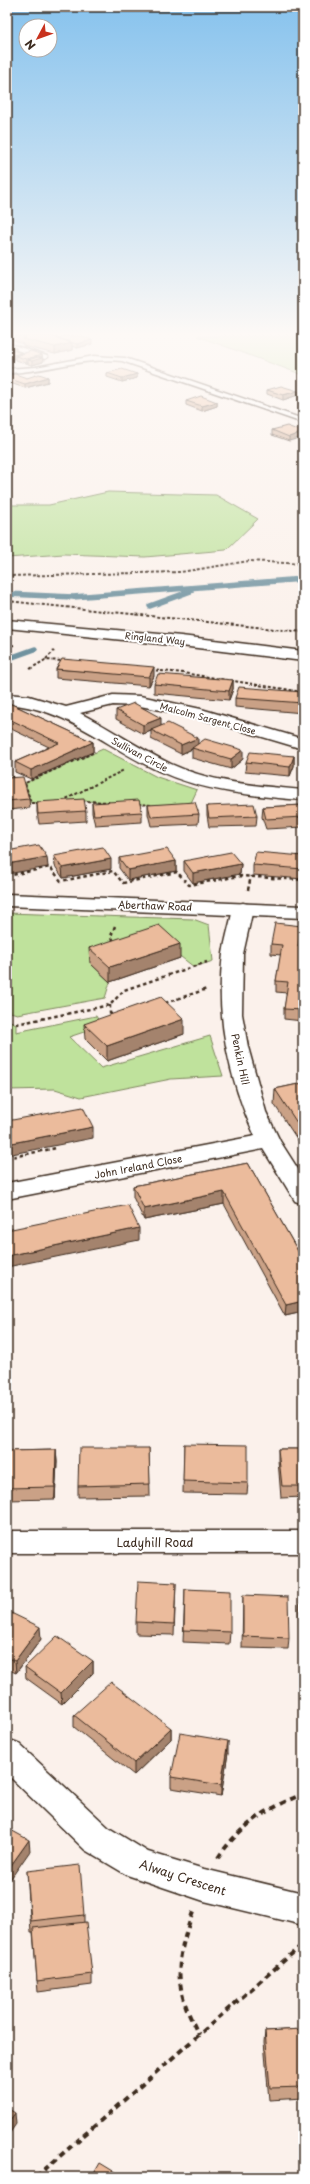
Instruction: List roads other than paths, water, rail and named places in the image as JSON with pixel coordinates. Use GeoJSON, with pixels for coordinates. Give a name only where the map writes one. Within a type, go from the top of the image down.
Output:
{"type":"FeatureCollection","features":[{"type":"Feature","properties":{"kind":"street","name":"Ringland Way"},"geometry":{"type":"LineString","coordinates":[[7,612],[303,643]]}},
{"type":"Feature","properties":{"kind":"street","name":"Ringland Way"},"geometry":{"type":"LineString","coordinates":[[7,624],[181,641],[303,656]]}},
{"type":"Feature","properties":{"kind":"street","name":"Sullivan Circle"},"geometry":{"type":"LineString","coordinates":[[7,699],[36,701],[64,712],[168,769],[202,780],[258,791],[303,795]]}},
{"type":"Feature","properties":{"kind":"street","name":"Malcolm Sargent Close"},"geometry":{"type":"LineString","coordinates":[[64,712],[113,700],[140,701],[195,712],[303,744]]}},
{"type":"Feature","properties":{"kind":"street","name":"Aberthaw Road"},"geometry":{"type":"LineString","coordinates":[[7,900],[122,904],[245,903],[303,912]]}},
{"type":"Feature","properties":{"kind":"street","name":"Penkin Hill"},"geometry":{"type":"LineString","coordinates":[[245,903],[232,954],[232,1014],[237,1047],[255,1112],[269,1141],[300,1186]]}},
{"type":"Feature","properties":{"kind":"street","name":"John Ireland Close"},"geometry":{"type":"LineString","coordinates":[[7,1191],[269,1141]]}},
{"type":"Feature","properties":{"kind":"street","name":"Ladyhill Road"},"geometry":{"type":"LineString","coordinates":[[7,1542],[303,1542]]}},
{"type":"Feature","properties":{"kind":"street","name":"Alway Crescent"},"geometry":{"type":"LineString","coordinates":[[7,1753],[97,1839],[139,1864],[204,1885],[303,1909]]}},
{"type":"Feature","properties":{"kind":"waterway"},"geometry":{"type":"LineString","coordinates":[[7,594],[73,597],[303,579]]}},
{"type":"Feature","properties":{"kind":"waterway"},"geometry":{"type":"LineString","coordinates":[[150,606],[191,591]]}},
{"type":"Feature","properties":{"kind":"waterway"},"geometry":{"type":"LineString","coordinates":[[7,659],[35,649]]}}]}
